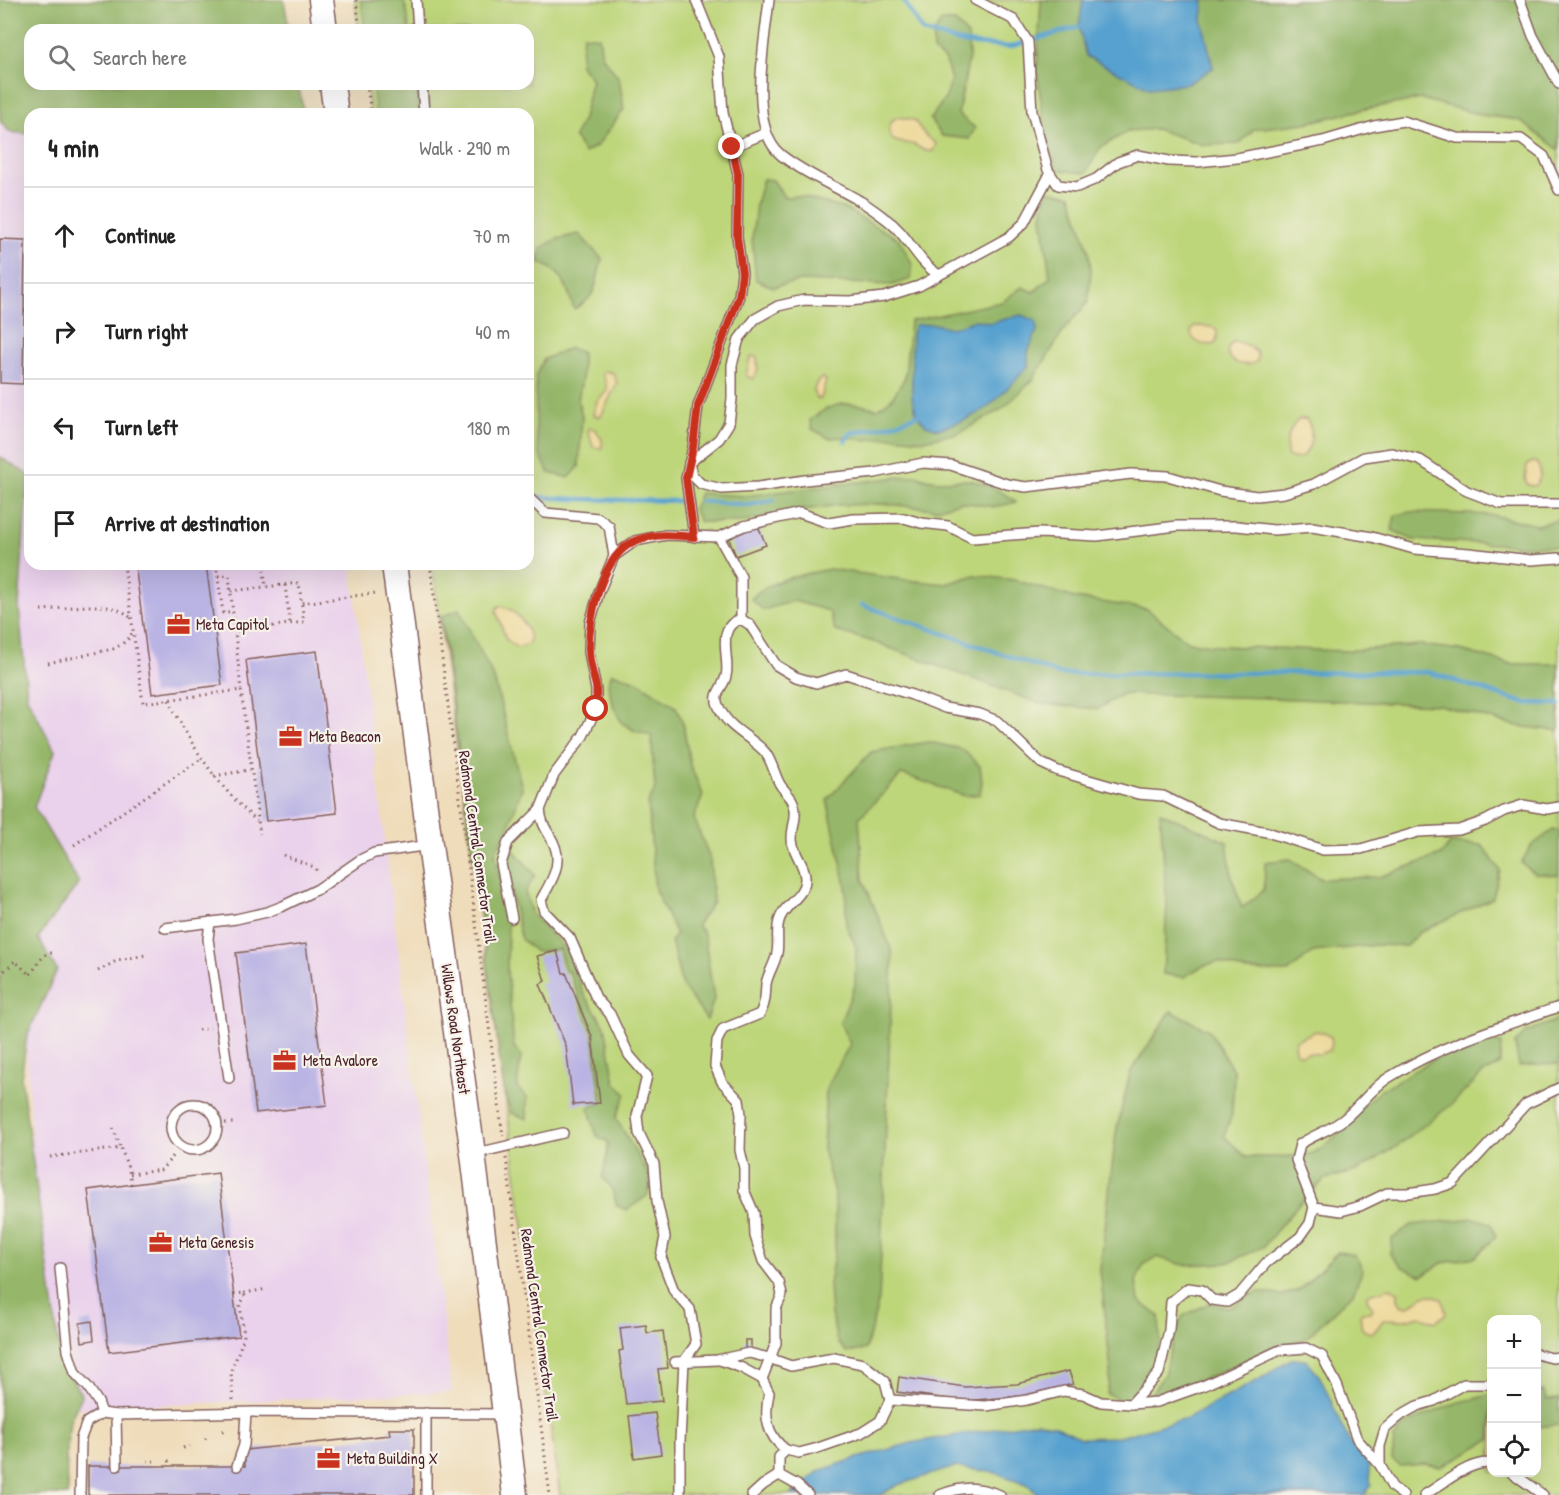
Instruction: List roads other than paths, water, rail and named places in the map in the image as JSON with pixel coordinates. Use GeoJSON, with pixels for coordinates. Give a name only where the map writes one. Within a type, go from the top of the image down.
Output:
{"type":"FeatureCollection","features":[{"type":"Feature","properties":{"kind":"main road"},"geometry":{"type":"LineString","coordinates":[[321,0],[324,24]]}},
{"type":"Feature","properties":{"kind":"main road"},"geometry":{"type":"LineString","coordinates":[[333,90],[335,108]]}},
{"type":"Feature","properties":{"kind":"main road","name":"Willows Road Northeast"},"geometry":{"type":"LineString","coordinates":[[395,570],[473,1154],[515,1495]]}},
{"type":"Feature","properties":{"kind":"lane"},"geometry":{"type":"LineString","coordinates":[[416,0],[418,24]]}},
{"type":"Feature","properties":{"kind":"lane"},"geometry":{"type":"LineString","coordinates":[[694,537],[686,488],[698,406],[739,296],[742,273],[737,236],[738,174],[723,113],[719,57],[696,0]]}},
{"type":"Feature","properties":{"kind":"lane"},"geometry":{"type":"LineString","coordinates":[[769,0],[759,91],[766,133],[778,153],[812,176],[861,201],[897,226],[928,268],[939,275]]}},
{"type":"Feature","properties":{"kind":"lane"},"geometry":{"type":"LineString","coordinates":[[975,0],[1014,20],[1028,42],[1032,112],[1047,170],[1058,185],[1077,187],[1096,179],[1119,162],[1138,155],[1197,162],[1237,158],[1323,141],[1374,126],[1403,121],[1457,138],[1521,140],[1544,156],[1559,190]]}},
{"type":"Feature","properties":{"kind":"lane"},"geometry":{"type":"LineString","coordinates":[[1520,0],[1533,36],[1559,84]]}},
{"type":"Feature","properties":{"kind":"lane"},"geometry":{"type":"LineString","coordinates":[[422,90],[424,108]]}},
{"type":"Feature","properties":{"kind":"lane"},"geometry":{"type":"LineString","coordinates":[[732,147],[766,133]]}},
{"type":"Feature","properties":{"kind":"lane"},"geometry":{"type":"LineString","coordinates":[[689,464],[719,439],[729,423],[732,365],[740,339],[754,319],[778,306],[804,300],[850,301],[884,297],[919,286],[1009,237],[1024,223],[1050,174]]}},
{"type":"Feature","properties":{"kind":"lane"},"geometry":{"type":"LineString","coordinates":[[689,464],[692,475],[701,484],[722,489],[759,487],[875,473],[923,464],[951,465],[1007,484],[1026,487],[1131,474],[1168,476],[1220,491],[1257,496],[1284,493],[1314,484],[1364,457],[1392,453],[1420,460],[1467,491],[1501,504],[1559,504]]}},
{"type":"Feature","properties":{"kind":"lane"},"geometry":{"type":"LineString","coordinates":[[534,503],[544,513],[598,518],[609,526],[614,556]]}},
{"type":"Feature","properties":{"kind":"lane"},"geometry":{"type":"LineString","coordinates":[[512,918],[501,864],[507,842],[540,810],[555,775],[583,736],[596,709],[596,690],[589,652],[590,623],[599,592],[614,556],[635,541],[666,534],[719,537],[744,526],[800,513],[829,523],[853,519],[904,518],[921,524],[948,526],[972,538],[1040,533],[1097,536],[1177,526],[1238,526],[1274,530],[1312,527],[1372,537],[1414,549],[1531,561],[1559,558]]}},
{"type":"Feature","properties":{"kind":"lane"},"geometry":{"type":"LineString","coordinates":[[719,537],[741,577],[741,619]]}},
{"type":"Feature","properties":{"kind":"lane"},"geometry":{"type":"LineString","coordinates":[[741,619],[750,625],[776,665],[796,677],[816,683],[846,674],[945,708],[980,714],[997,720],[1041,763],[1058,771],[1137,794],[1163,796],[1219,823],[1267,832],[1323,850],[1361,849],[1418,832],[1460,830],[1523,805],[1547,809],[1559,807]]}},
{"type":"Feature","properties":{"kind":"lane"},"geometry":{"type":"LineString","coordinates":[[741,619],[735,621],[726,633],[724,656],[727,675],[718,690],[717,703],[730,725],[765,751],[780,785],[793,800],[796,812],[792,831],[793,845],[806,879],[802,891],[789,904],[779,920],[777,953],[766,982],[766,1000],[760,1014],[723,1029],[717,1041],[715,1066],[722,1082],[739,1100],[744,1190],[754,1213],[755,1236],[763,1261],[779,1282],[782,1295],[776,1309],[776,1343],[762,1379]]}},
{"type":"Feature","properties":{"kind":"lane"},"geometry":{"type":"LineString","coordinates":[[540,810],[542,824],[556,850],[556,872],[541,900],[544,911],[570,938],[596,998],[610,1014],[629,1055],[647,1076],[637,1116],[639,1133],[654,1164],[657,1201],[665,1237],[661,1257],[674,1291],[690,1309],[696,1344],[680,1362],[680,1495]]}},
{"type":"Feature","properties":{"kind":"lane"},"geometry":{"type":"LineString","coordinates":[[165,928],[251,916],[284,906],[318,889],[374,853],[430,844]]}},
{"type":"Feature","properties":{"kind":"lane"},"geometry":{"type":"LineString","coordinates":[[210,922],[208,939],[229,1078]]}},
{"type":"Feature","properties":{"kind":"lane"},"geometry":{"type":"LineString","coordinates":[[1131,1404],[1159,1373],[1169,1330],[1171,1302],[1188,1288],[1202,1290],[1212,1300],[1227,1302],[1239,1295],[1266,1263],[1300,1237],[1310,1223],[1314,1207],[1296,1160],[1300,1144],[1343,1120],[1387,1079],[1417,1062],[1492,1029],[1559,1007]]}},
{"type":"Feature","properties":{"kind":"lane"},"geometry":{"type":"LineString","coordinates":[[1314,1207],[1341,1211],[1360,1206],[1387,1193],[1435,1189],[1453,1183],[1526,1104],[1559,1088]]}},
{"type":"Feature","properties":{"kind":"lane"},"geometry":{"type":"LineString","coordinates":[[190,1104],[204,1106],[215,1116],[217,1124],[214,1138],[204,1148],[197,1150],[181,1147],[171,1135],[172,1119],[182,1106],[190,1104]]}},
{"type":"Feature","properties":{"kind":"lane"},"geometry":{"type":"LineString","coordinates":[[473,1154],[563,1133]]}},
{"type":"Feature","properties":{"kind":"lane"},"geometry":{"type":"LineString","coordinates":[[60,1268],[68,1351],[75,1373],[93,1394],[102,1413]]}},
{"type":"Feature","properties":{"kind":"lane"},"geometry":{"type":"LineString","coordinates":[[890,1400],[986,1406],[1027,1400],[1064,1391],[1083,1394],[1101,1402],[1131,1404],[1156,1402],[1205,1385],[1280,1350],[1306,1348],[1322,1356],[1337,1385],[1357,1439],[1380,1465],[1392,1487],[1403,1495]]}},
{"type":"Feature","properties":{"kind":"lane"},"geometry":{"type":"LineString","coordinates":[[680,1362],[717,1360],[749,1353],[791,1366],[834,1358],[863,1364],[885,1381],[890,1400],[880,1421],[861,1433],[798,1453],[786,1450],[777,1443],[767,1428],[766,1408],[769,1393],[762,1379],[742,1368],[717,1360]]}},
{"type":"Feature","properties":{"kind":"lane"},"geometry":{"type":"LineString","coordinates":[[1541,1355],[1559,1357]]}},
{"type":"Feature","properties":{"kind":"lane"},"geometry":{"type":"LineString","coordinates":[[1380,1465],[1380,1446],[1385,1429],[1401,1416],[1464,1384],[1487,1384]]}},
{"type":"Feature","properties":{"kind":"lane"},"geometry":{"type":"LineString","coordinates":[[80,1495],[81,1438],[87,1422],[102,1413],[116,1415],[505,1413]]}},
{"type":"Feature","properties":{"kind":"lane"},"geometry":{"type":"LineString","coordinates":[[237,1466],[244,1445],[246,1413]]}},
{"type":"Feature","properties":{"kind":"lane"},"geometry":{"type":"LineString","coordinates":[[426,1413],[426,1495]]}},
{"type":"Feature","properties":{"kind":"lane"},"geometry":{"type":"LineString","coordinates":[[116,1415],[117,1466]]}},
{"type":"Feature","properties":{"kind":"lane"},"geometry":{"type":"LineString","coordinates":[[779,1475],[780,1457],[786,1450]]}},
{"type":"Feature","properties":{"kind":"lane"},"geometry":{"type":"LineString","coordinates":[[1424,1495],[1468,1467],[1487,1463]]}},
{"type":"Feature","properties":{"kind":"lane"},"geometry":{"type":"LineString","coordinates":[[779,1475],[797,1485],[808,1495]]}},
{"type":"Feature","properties":{"kind":"lane"},"geometry":{"type":"LineString","coordinates":[[752,1495],[779,1475]]}},
{"type":"Feature","properties":{"kind":"lane"},"geometry":{"type":"LineString","coordinates":[[1517,1477],[1543,1495]]}},
{"type":"Feature","properties":{"kind":"lane"},"geometry":{"type":"LineString","coordinates":[[940,1495],[959,1488],[976,1488],[1000,1495]]}},
{"type":"Feature","properties":{"kind":"water"},"geometry":{"type":"Polygon","coordinates":[[[1083,0],[1204,0],[1202,20],[1213,68],[1187,84],[1149,88],[1086,56],[1079,27],[1083,0]]]}},
{"type":"Feature","properties":{"kind":"water"},"geometry":{"type":"Polygon","coordinates":[[[1021,315],[1036,321],[1037,331],[1028,352],[1028,366],[1016,380],[987,408],[967,419],[938,429],[926,425],[917,415],[912,398],[912,335],[915,325],[934,324],[952,328],[976,320],[990,323],[1021,315]]]}},
{"type":"Feature","properties":{"kind":"water"},"geometry":{"type":"Polygon","coordinates":[[[1291,1359],[1305,1359],[1320,1377],[1350,1443],[1368,1463],[1371,1485],[1364,1495],[1038,1495],[1027,1484],[996,1473],[955,1467],[898,1485],[880,1495],[791,1495],[819,1471],[915,1442],[1038,1422],[1056,1426],[1081,1438],[1118,1437],[1187,1418],[1260,1379],[1291,1359]]]}},
{"type":"Feature","properties":{"kind":"waterway"},"geometry":{"type":"LineString","coordinates":[[903,0],[923,32],[964,43],[1009,47],[1079,27]]}},
{"type":"Feature","properties":{"kind":"waterway"},"geometry":{"type":"LineString","coordinates":[[845,441],[851,433],[894,424],[917,415]]}},
{"type":"Feature","properties":{"kind":"waterway"},"geometry":{"type":"LineString","coordinates":[[540,497],[680,501]]}},
{"type":"Feature","properties":{"kind":"waterway"},"geometry":{"type":"LineString","coordinates":[[701,501],[747,505],[774,500]]}},
{"type":"Feature","properties":{"kind":"waterway"},"geometry":{"type":"LineString","coordinates":[[862,605],[1059,674],[1428,672],[1524,703],[1559,704]]}},
{"type":"Feature","properties":{"kind":"place","name":"Meta Capitol"},"geometry":{"type":"Point","coordinates":[178,624]}},
{"type":"Feature","properties":{"kind":"place","name":"Meta Beacon"},"geometry":{"type":"Point","coordinates":[291,736]}},
{"type":"Feature","properties":{"kind":"place","name":"Meta Avalore"},"geometry":{"type":"Point","coordinates":[285,1060]}},
{"type":"Feature","properties":{"kind":"place","name":"Meta Genesis"},"geometry":{"type":"Point","coordinates":[161,1242]}},
{"type":"Feature","properties":{"kind":"place","name":"Meta Building X"},"geometry":{"type":"Point","coordinates":[329,1458]}}]}
